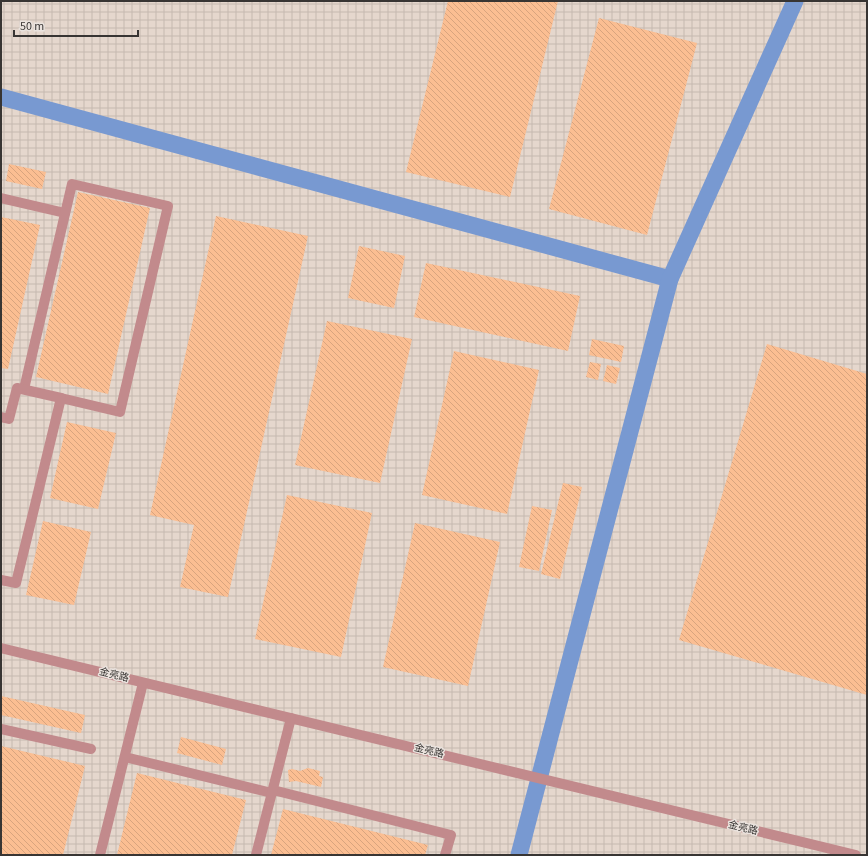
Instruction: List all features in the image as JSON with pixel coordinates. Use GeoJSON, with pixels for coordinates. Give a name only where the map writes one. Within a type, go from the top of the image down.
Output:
{"type":"FeatureCollection","features":[{"type":"Feature","properties":{"kind":"street"},"geometry":{"type":"LineString","coordinates":[[1,417],[10,419],[17,388],[120,412],[168,206],[72,184],[24,389]]}},
{"type":"Feature","properties":{"kind":"street"},"geometry":{"type":"LineString","coordinates":[[1,198],[65,213]]}},
{"type":"Feature","properties":{"kind":"street"},"geometry":{"type":"LineString","coordinates":[[1,580],[16,583],[61,398]]}},
{"type":"Feature","properties":{"kind":"street","name":"金亮路"},"geometry":{"type":"LineString","coordinates":[[1,648],[856,855]]}},
{"type":"Feature","properties":{"kind":"street"},"geometry":{"type":"LineString","coordinates":[[100,855],[143,682]]}},
{"type":"Feature","properties":{"kind":"street"},"geometry":{"type":"LineString","coordinates":[[256,855],[291,718]]}},
{"type":"Feature","properties":{"kind":"street"},"geometry":{"type":"LineString","coordinates":[[1,728],[92,749]]}},
{"type":"Feature","properties":{"kind":"street"},"geometry":{"type":"LineString","coordinates":[[125,757],[451,835],[446,855]]}},
{"type":"Feature","properties":{"kind":"shaded area"},"geometry":{"type":"Polygon","coordinates":[[[1,1],[867,1],[867,855],[1,855],[1,1]]]}},
{"type":"Feature","properties":{"kind":"building"},"geometry":{"type":"Polygon","coordinates":[[[448,1],[558,1],[510,197],[406,172],[448,1]]]}},
{"type":"Feature","properties":{"kind":"building"},"geometry":{"type":"Polygon","coordinates":[[[599,18],[697,43],[647,235],[549,209],[599,18]]]}},
{"type":"Feature","properties":{"kind":"building"},"geometry":{"type":"Polygon","coordinates":[[[9,164],[46,172],[42,189],[6,181],[9,164]]]}},
{"type":"Feature","properties":{"kind":"building"},"geometry":{"type":"Polygon","coordinates":[[[78,192],[150,208],[108,394],[36,377],[78,192]]]}},
{"type":"Feature","properties":{"kind":"building"},"geometry":{"type":"Polygon","coordinates":[[[216,216],[308,236],[228,597],[180,587],[194,525],[150,515],[216,216]]]}},
{"type":"Feature","properties":{"kind":"building"},"geometry":{"type":"Polygon","coordinates":[[[1,217],[40,225],[8,369],[1,368],[1,217]]]}},
{"type":"Feature","properties":{"kind":"building"},"geometry":{"type":"Polygon","coordinates":[[[359,246],[405,256],[394,308],[348,298],[359,246]]]}},
{"type":"Feature","properties":{"kind":"building"},"geometry":{"type":"Polygon","coordinates":[[[426,263],[580,296],[568,351],[414,317],[426,263]]]}},
{"type":"Feature","properties":{"kind":"building"},"geometry":{"type":"Polygon","coordinates":[[[327,321],[412,339],[380,483],[295,465],[327,321]]]}},
{"type":"Feature","properties":{"kind":"building"},"geometry":{"type":"Polygon","coordinates":[[[592,339],[624,346],[621,362],[589,355],[592,339]]]}},
{"type":"Feature","properties":{"kind":"building"},"geometry":{"type":"Polygon","coordinates":[[[767,344],[867,374],[867,695],[679,640],[767,344]]]}},
{"type":"Feature","properties":{"kind":"building"},"geometry":{"type":"Polygon","coordinates":[[[454,351],[539,370],[507,514],[422,495],[454,351]]]}},
{"type":"Feature","properties":{"kind":"building"},"geometry":{"type":"Polygon","coordinates":[[[590,362],[601,364],[598,380],[586,377],[590,362]]]}},
{"type":"Feature","properties":{"kind":"building"},"geometry":{"type":"Polygon","coordinates":[[[607,365],[620,368],[616,384],[603,381],[607,365]]]}},
{"type":"Feature","properties":{"kind":"building"},"geometry":{"type":"Polygon","coordinates":[[[67,422],[116,433],[98,509],[50,498],[67,422]]]}},
{"type":"Feature","properties":{"kind":"building"},"geometry":{"type":"Polygon","coordinates":[[[563,483],[582,487],[560,579],[541,574],[563,483]]]}},
{"type":"Feature","properties":{"kind":"building"},"geometry":{"type":"Polygon","coordinates":[[[287,495],[372,513],[341,657],[255,639],[287,495]]]}},
{"type":"Feature","properties":{"kind":"building"},"geometry":{"type":"Polygon","coordinates":[[[532,506],[552,510],[539,571],[519,567],[532,506]]]}},
{"type":"Feature","properties":{"kind":"building"},"geometry":{"type":"Polygon","coordinates":[[[43,521],[91,532],[74,605],[26,595],[43,521]]]}},
{"type":"Feature","properties":{"kind":"building"},"geometry":{"type":"Polygon","coordinates":[[[415,523],[500,542],[468,686],[383,667],[415,523]]]}},
{"type":"Feature","properties":{"kind":"building"},"geometry":{"type":"Polygon","coordinates":[[[1,696],[85,715],[81,733],[1,715],[1,696]]]}},
{"type":"Feature","properties":{"kind":"building"},"geometry":{"type":"Polygon","coordinates":[[[181,737],[226,749],[222,765],[177,753],[181,737]]]}},
{"type":"Feature","properties":{"kind":"building"},"geometry":{"type":"Polygon","coordinates":[[[1,746],[85,766],[63,855],[1,855],[1,746]]]}},
{"type":"Feature","properties":{"kind":"building"},"geometry":{"type":"Polygon","coordinates":[[[308,768],[320,771],[319,776],[323,777],[321,787],[296,781],[289,782],[288,770],[292,769],[300,771],[308,768]]]}},
{"type":"Feature","properties":{"kind":"building"},"geometry":{"type":"Polygon","coordinates":[[[137,773],[246,800],[232,855],[117,855],[137,773]]]}},
{"type":"Feature","properties":{"kind":"building"},"geometry":{"type":"Polygon","coordinates":[[[283,809],[428,845],[425,855],[271,855],[283,809]]]}},
{"type":"Feature","properties":{"kind":"waterway"},"geometry":{"type":"LineString","coordinates":[[519,855],[670,279],[795,1]]}},
{"type":"Feature","properties":{"kind":"waterway"},"geometry":{"type":"LineString","coordinates":[[1,97],[670,279]]}}]}
